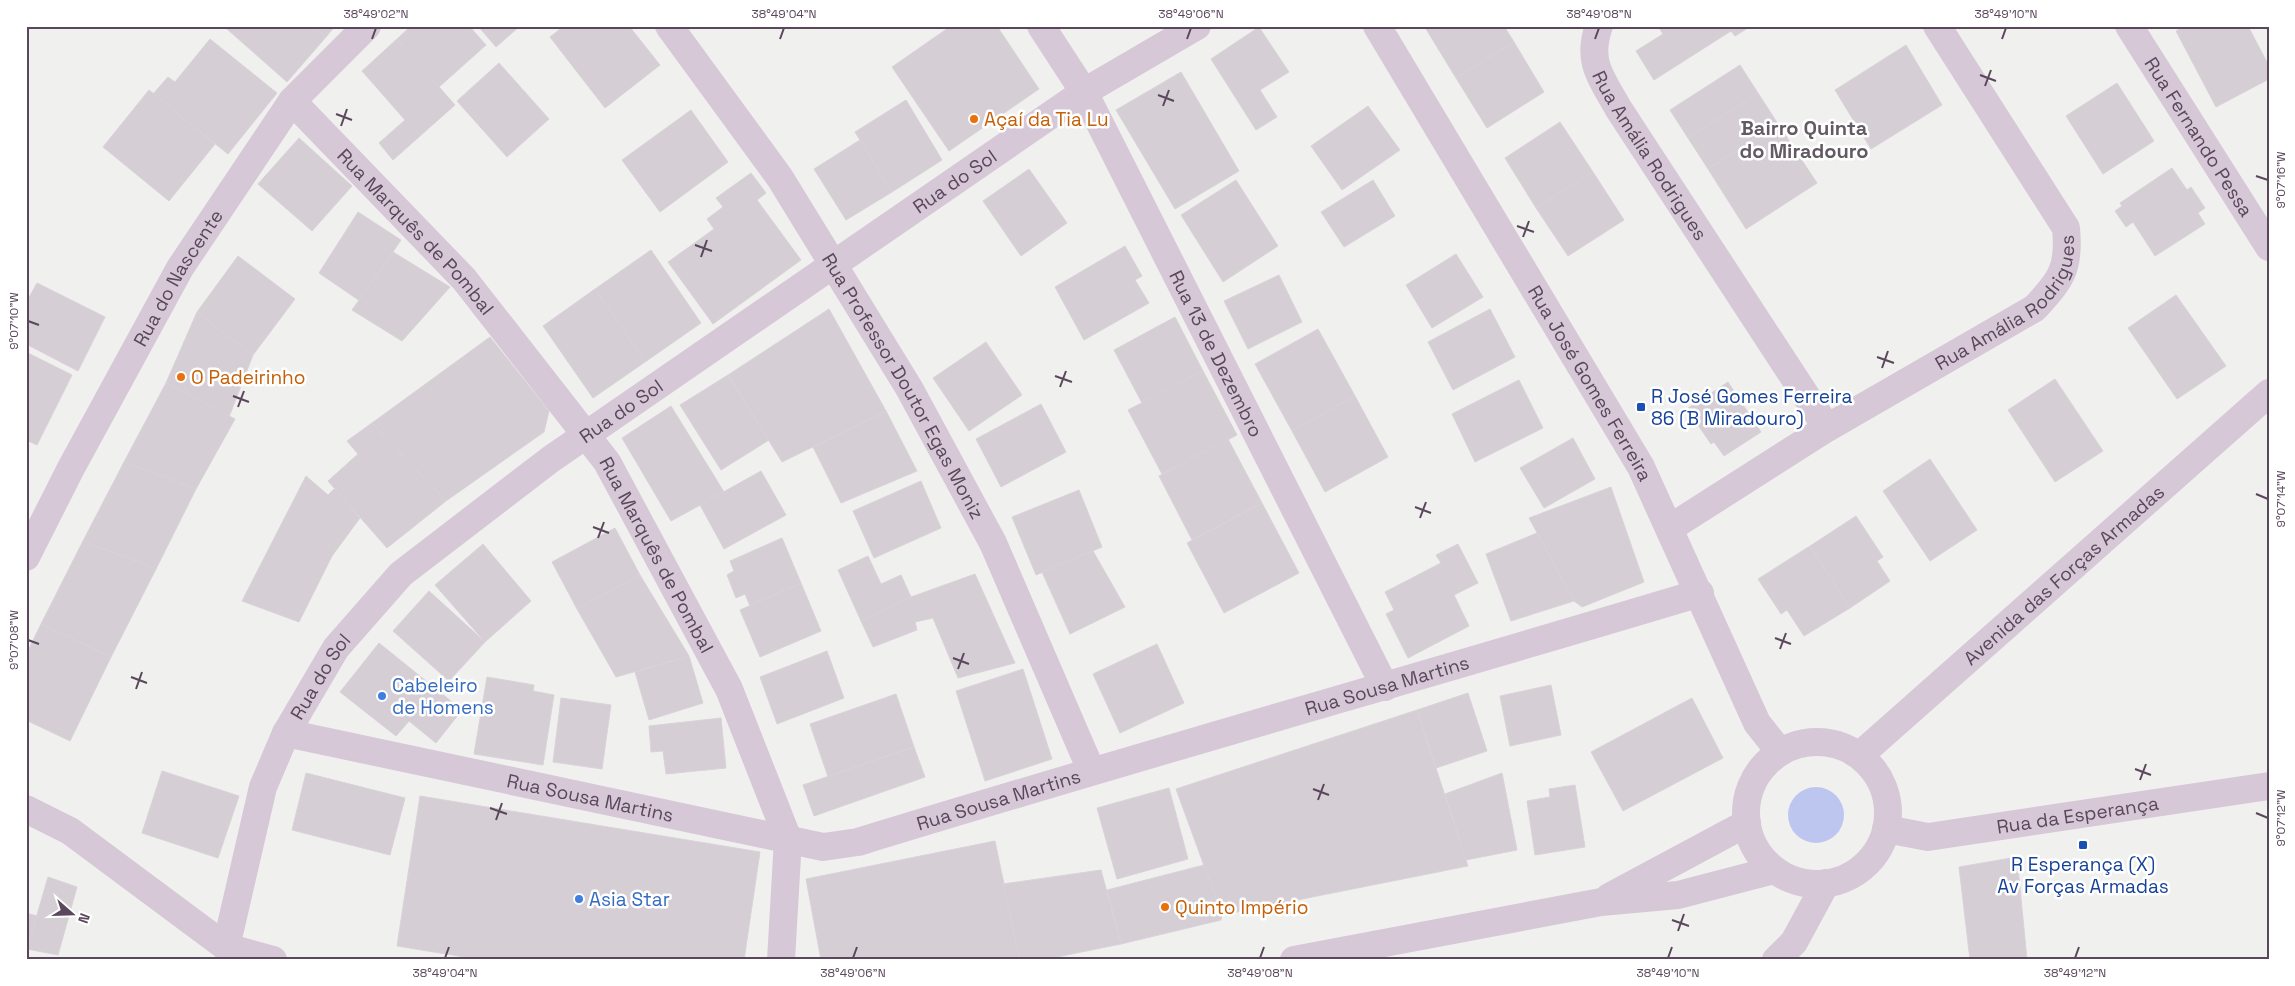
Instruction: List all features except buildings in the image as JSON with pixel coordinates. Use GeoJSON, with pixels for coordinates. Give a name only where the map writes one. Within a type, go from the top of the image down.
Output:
{"type":"FeatureCollection","features":[{"type":"Feature","properties":{"kind":"street","name":"Rua do Nascente"},"geometry":{"type":"LineString","coordinates":[[26,557],[71,468],[180,268],[292,101],[367,26]]}},
{"type":"Feature","properties":{"kind":"street","name":"Rua Professor Doutor Egas Moniz"},"geometry":{"type":"LineString","coordinates":[[669,26],[780,178],[909,388],[993,543],[1091,770]]}},
{"type":"Feature","properties":{"kind":"street","name":"Rua 13 de Dezembro"},"geometry":{"type":"LineString","coordinates":[[1041,26],[1084,92],[1385,687]]}},
{"type":"Feature","properties":{"kind":"street","name":"Rua do Sol"},"geometry":{"type":"LineString","coordinates":[[226,947],[263,787],[286,733],[336,648],[400,574],[551,459],[588,436],[1084,92],[1197,26]]}},
{"type":"Feature","properties":{"kind":"street","name":"Rua José Gomes Ferreira"},"geometry":{"type":"LineString","coordinates":[[1377,26],[1642,467],[1758,723],[1780,752]]}},
{"type":"Feature","properties":{"kind":"street","name":"Rua Amália Rodrigues"},"geometry":{"type":"LineString","coordinates":[[1599,26],[1596,35],[1594,65],[1618,108],[1827,428]]}},
{"type":"Feature","properties":{"kind":"street","name":"Rua Amália Rodrigues"},"geometry":{"type":"LineString","coordinates":[[1670,528],[1827,428],[2035,308],[2056,284],[2069,254],[2066,228],[1937,26]]}},
{"type":"Feature","properties":{"kind":"street","name":"Rua Fernando Pessa"},"geometry":{"type":"LineString","coordinates":[[2128,26],[2269,247]]}},
{"type":"Feature","properties":{"kind":"street","name":"Rua Marquês de Pombal"},"geometry":{"type":"LineString","coordinates":[[292,101],[464,279],[607,462],[729,689],[788,838],[781,960]]}},
{"type":"Feature","properties":{"kind":"street","name":"Avenida das Forças Armadas"},"geometry":{"type":"LineString","coordinates":[[1860,755],[2269,393]]}},
{"type":"Feature","properties":{"kind":"street","name":"Rua Sousa Martins"},"geometry":{"type":"LineString","coordinates":[[286,733],[823,846],[858,842],[1091,770],[1385,687],[1700,593]]}},
{"type":"Feature","properties":{"kind":"street"},"geometry":{"type":"LineString","coordinates":[[1820,741],[1841,746],[1860,755],[1874,770],[1884,788],[1888,808],[1886,829],[1878,849],[1865,865],[1846,877],[1826,883],[1808,883],[1790,878],[1774,870],[1761,856],[1751,840],[1747,823],[1746,802],[1753,782],[1764,765],[1780,752],[1799,743],[1820,741]]}},
{"type":"Feature","properties":{"kind":"street","name":"Rua da Esperança"},"geometry":{"type":"LineString","coordinates":[[1886,829],[1928,837],[1999,828],[2269,786]]}},
{"type":"Feature","properties":{"kind":"street"},"geometry":{"type":"LineString","coordinates":[[28,813],[70,831],[226,947],[273,960]]}},
{"type":"Feature","properties":{"kind":"street"},"geometry":{"type":"LineString","coordinates":[[1601,902],[1747,823]]}},
{"type":"Feature","properties":{"kind":"street"},"geometry":{"type":"LineString","coordinates":[[1294,960],[1601,902],[1678,895],[1774,870]]}},
{"type":"Feature","properties":{"kind":"street"},"geometry":{"type":"LineString","coordinates":[[1776,960],[1794,942],[1826,883]]}},
{"type":"Feature","properties":{"kind":"shaded area"},"geometry":{"type":"Polygon","coordinates":[[[1816,787],[1831,792],[1839,800],[1844,815],[1839,830],[1831,838],[1816,843],[1801,838],[1793,830],[1788,815],[1793,800],[1801,792],[1816,787]]]}},
{"type":"Feature","properties":{"kind":"place","name":"Açaí da Tia Lu"},"geometry":{"type":"Point","coordinates":[974,119]}},
{"type":"Feature","properties":{"kind":"place","name":"O Padeirinho"},"geometry":{"type":"Point","coordinates":[181,377]}},
{"type":"Feature","properties":{"kind":"place","name":"R José Gomes Ferreira 86 (B Miradouro)"},"geometry":{"type":"Point","coordinates":[1641,407]}},
{"type":"Feature","properties":{"kind":"place","name":"Cabeleiro de Homens"},"geometry":{"type":"Point","coordinates":[382,696]}},
{"type":"Feature","properties":{"kind":"place","name":"R Esperança (X) Av Forças Armadas"},"geometry":{"type":"Point","coordinates":[2083,845]}},
{"type":"Feature","properties":{"kind":"place","name":"Asia Star"},"geometry":{"type":"Point","coordinates":[579,899]}},
{"type":"Feature","properties":{"kind":"place","name":"Quinto Império"},"geometry":{"type":"Point","coordinates":[1165,907]}},
{"type":"Feature","properties":{"kind":"district","name":"Bairro Quinta do Miradouro"},"geometry":{"type":"Point","coordinates":[1804,140]}}]}
